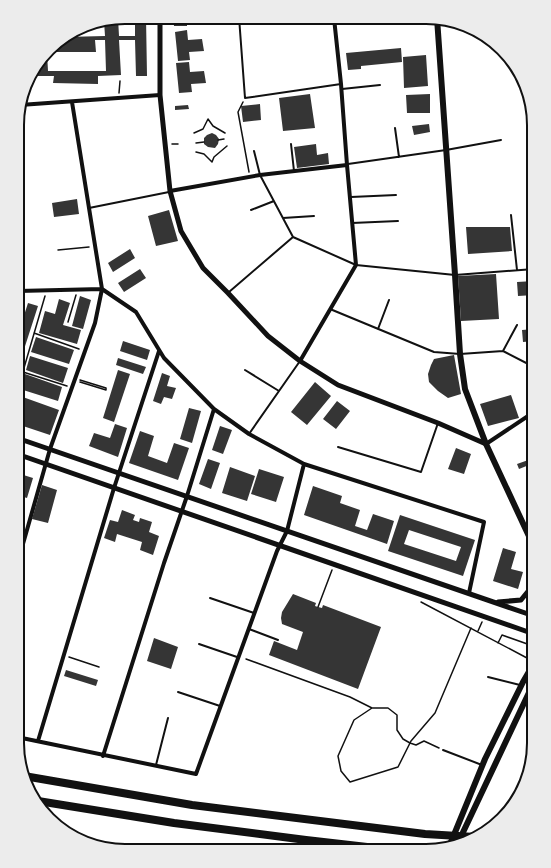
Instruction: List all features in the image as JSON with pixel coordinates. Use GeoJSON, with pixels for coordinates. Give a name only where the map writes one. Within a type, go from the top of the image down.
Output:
{"type":"FeatureCollection","features":[{"type":"Feature","properties":{"kind":"highway"},"geometry":{"type":"LineString","coordinates":[[30,777],[192,805],[417,833],[465,836]]}},
{"type":"Feature","properties":{"kind":"highway"},"geometry":{"type":"LineString","coordinates":[[43,802],[174,823],[341,844]]}},
{"type":"Feature","properties":{"kind":"main road"},"geometry":{"type":"LineString","coordinates":[[437,25],[460,354],[465,389],[486,444],[527,532]]}},
{"type":"Feature","properties":{"kind":"main road"},"geometry":{"type":"LineString","coordinates":[[452,841],[483,766],[527,675]]}},
{"type":"Feature","properties":{"kind":"main road"},"geometry":{"type":"LineString","coordinates":[[460,838],[527,699]]}},
{"type":"Feature","properties":{"kind":"street"},"geometry":{"type":"LineString","coordinates":[[160,24],[160,95],[170,191],[181,231],[203,268],[268,336],[300,361],[338,385],[438,423],[486,444],[527,417]]}},
{"type":"Feature","properties":{"kind":"street"},"geometry":{"type":"LineString","coordinates":[[300,361],[356,265],[335,24]]}},
{"type":"Feature","properties":{"kind":"street"},"geometry":{"type":"LineString","coordinates":[[26,105],[160,95]]}},
{"type":"Feature","properties":{"kind":"street"},"geometry":{"type":"LineString","coordinates":[[24,541],[50,449],[95,323],[102,289],[72,102]]}},
{"type":"Feature","properties":{"kind":"street"},"geometry":{"type":"LineString","coordinates":[[170,191],[260,175],[347,165]]}},
{"type":"Feature","properties":{"kind":"street"},"geometry":{"type":"LineString","coordinates":[[24,291],[102,289],[136,312],[164,358],[214,409],[249,434],[304,464],[484,522],[469,593]]}},
{"type":"Feature","properties":{"kind":"street"},"geometry":{"type":"LineString","coordinates":[[38,742],[114,488],[159,351]]}},
{"type":"Feature","properties":{"kind":"street"},"geometry":{"type":"LineString","coordinates":[[103,756],[214,409]]}},
{"type":"Feature","properties":{"kind":"street"},"geometry":{"type":"LineString","coordinates":[[24,440],[527,613]]}},
{"type":"Feature","properties":{"kind":"street"},"geometry":{"type":"LineString","coordinates":[[24,456],[527,632]]}},
{"type":"Feature","properties":{"kind":"street"},"geometry":{"type":"LineString","coordinates":[[24,739],[196,774],[220,706],[287,531],[304,464]]}},
{"type":"Feature","properties":{"kind":"street"},"geometry":{"type":"LineString","coordinates":[[495,602],[521,600],[527,593]]}},
{"type":"Feature","properties":{"kind":"lane"},"geometry":{"type":"LineString","coordinates":[[239,24],[245,98],[341,86],[380,84]]}},
{"type":"Feature","properties":{"kind":"lane"},"geometry":{"type":"LineString","coordinates":[[395,128],[398,157]]}},
{"type":"Feature","properties":{"kind":"lane"},"geometry":{"type":"LineString","coordinates":[[347,165],[501,140]]}},
{"type":"Feature","properties":{"kind":"lane"},"geometry":{"type":"LineString","coordinates":[[291,144],[294,171]]}},
{"type":"Feature","properties":{"kind":"lane"},"geometry":{"type":"LineString","coordinates":[[254,151],[260,175],[293,237],[356,265],[455,275],[527,269]]}},
{"type":"Feature","properties":{"kind":"lane"},"geometry":{"type":"LineString","coordinates":[[89,208],[170,191]]}},
{"type":"Feature","properties":{"kind":"lane"},"geometry":{"type":"LineString","coordinates":[[350,198],[396,195]]}},
{"type":"Feature","properties":{"kind":"lane"},"geometry":{"type":"LineString","coordinates":[[251,210],[274,201]]}},
{"type":"Feature","properties":{"kind":"lane"},"geometry":{"type":"LineString","coordinates":[[511,215],[517,270]]}},
{"type":"Feature","properties":{"kind":"lane"},"geometry":{"type":"LineString","coordinates":[[283,218],[314,216]]}},
{"type":"Feature","properties":{"kind":"lane"},"geometry":{"type":"LineString","coordinates":[[352,223],[398,221]]}},
{"type":"Feature","properties":{"kind":"lane"},"geometry":{"type":"LineString","coordinates":[[228,293],[293,237]]}},
{"type":"Feature","properties":{"kind":"lane"},"geometry":{"type":"LineString","coordinates":[[378,329],[389,300]]}},
{"type":"Feature","properties":{"kind":"lane"},"geometry":{"type":"LineString","coordinates":[[330,310],[434,352],[460,354],[503,351],[527,363]]}},
{"type":"Feature","properties":{"kind":"lane"},"geometry":{"type":"LineString","coordinates":[[503,351],[517,325]]}},
{"type":"Feature","properties":{"kind":"lane"},"geometry":{"type":"LineString","coordinates":[[249,434],[300,361]]}},
{"type":"Feature","properties":{"kind":"lane"},"geometry":{"type":"LineString","coordinates":[[245,370],[279,391]]}},
{"type":"Feature","properties":{"kind":"lane"},"geometry":{"type":"LineString","coordinates":[[338,447],[421,472],[438,423]]}},
{"type":"Feature","properties":{"kind":"lane"},"geometry":{"type":"LineString","coordinates":[[210,598],[255,613]]}},
{"type":"Feature","properties":{"kind":"lane"},"geometry":{"type":"LineString","coordinates":[[249,629],[278,640]]}},
{"type":"Feature","properties":{"kind":"lane"},"geometry":{"type":"LineString","coordinates":[[199,644],[239,657]]}},
{"type":"Feature","properties":{"kind":"lane"},"geometry":{"type":"LineString","coordinates":[[488,677],[521,685]]}},
{"type":"Feature","properties":{"kind":"lane"},"geometry":{"type":"LineString","coordinates":[[178,692],[220,706]]}},
{"type":"Feature","properties":{"kind":"lane"},"geometry":{"type":"LineString","coordinates":[[156,766],[168,718]]}},
{"type":"Feature","properties":{"kind":"lane"},"geometry":{"type":"LineString","coordinates":[[443,750],[483,766]]}},
{"type":"Feature","properties":{"kind":"path"},"geometry":{"type":"LineString","coordinates":[[118,98],[120,81]]}},
{"type":"Feature","properties":{"kind":"path"},"geometry":{"type":"LineString","coordinates":[[245,98],[238,112],[250,177]]}},
{"type":"Feature","properties":{"kind":"path"},"geometry":{"type":"LineString","coordinates":[[194,133],[203,130],[208,119],[214,126],[225,132]]}},
{"type":"Feature","properties":{"kind":"path"},"geometry":{"type":"LineString","coordinates":[[218,140],[224,140]]}},
{"type":"Feature","properties":{"kind":"path"},"geometry":{"type":"LineString","coordinates":[[196,142],[204,142]]}},
{"type":"Feature","properties":{"kind":"path"},"geometry":{"type":"LineString","coordinates":[[196,152],[204,154],[212,162],[214,157],[227,146]]}},
{"type":"Feature","properties":{"kind":"path"},"geometry":{"type":"LineString","coordinates":[[58,250],[95,246]]}},
{"type":"Feature","properties":{"kind":"path"},"geometry":{"type":"LineString","coordinates":[[24,368],[47,290]]}},
{"type":"Feature","properties":{"kind":"path"},"geometry":{"type":"LineString","coordinates":[[68,322],[77,290]]}},
{"type":"Feature","properties":{"kind":"path"},"geometry":{"type":"LineString","coordinates":[[34,333],[85,351]]}},
{"type":"Feature","properties":{"kind":"path"},"geometry":{"type":"LineString","coordinates":[[24,372],[72,387]]}},
{"type":"Feature","properties":{"kind":"path"},"geometry":{"type":"LineString","coordinates":[[75,380],[106,388],[106,390],[75,380]]}},
{"type":"Feature","properties":{"kind":"path"},"geometry":{"type":"LineString","coordinates":[[318,607],[334,564]]}},
{"type":"Feature","properties":{"kind":"path"},"geometry":{"type":"LineString","coordinates":[[415,599],[527,658]]}},
{"type":"Feature","properties":{"kind":"path"},"geometry":{"type":"LineString","coordinates":[[478,632],[483,620]]}},
{"type":"Feature","properties":{"kind":"path"},"geometry":{"type":"LineString","coordinates":[[372,708],[354,720],[338,756],[341,771],[350,782],[398,767],[410,743],[435,713],[471,628]]}},
{"type":"Feature","properties":{"kind":"path"},"geometry":{"type":"LineString","coordinates":[[498,643],[502,635],[527,644]]}},
{"type":"Feature","properties":{"kind":"path"},"geometry":{"type":"LineString","coordinates":[[64,655],[99,667]]}},
{"type":"Feature","properties":{"kind":"path"},"geometry":{"type":"LineString","coordinates":[[246,660],[350,697],[372,708],[388,708],[397,715],[397,730],[403,739],[416,745],[424,742],[443,750]]}},
{"type":"Feature","properties":{"kind":"building"},"geometry":{"type":"Polygon","coordinates":[[[118,24],[119,36],[135,36],[135,24],[146,24],[147,76],[136,76],[135,40],[119,40],[121,75],[98,76],[98,84],[53,83],[54,76],[36,76],[47,60],[48,71],[106,71],[105,40],[95,40],[96,52],[56,52],[75,37],[105,36],[104,26],[118,24]]]}},
{"type":"Feature","properties":{"kind":"building"},"geometry":{"type":"Polygon","coordinates":[[[174,24],[187,24],[187,26],[174,26],[174,24]]]}},
{"type":"Feature","properties":{"kind":"building"},"geometry":{"type":"Polygon","coordinates":[[[187,30],[188,40],[202,39],[204,51],[189,52],[190,60],[178,61],[175,32],[187,30]]]}},
{"type":"Feature","properties":{"kind":"building"},"geometry":{"type":"Polygon","coordinates":[[[401,48],[402,62],[361,66],[361,69],[348,70],[346,53],[401,48]]]}},
{"type":"Feature","properties":{"kind":"building"},"geometry":{"type":"Polygon","coordinates":[[[426,55],[428,86],[404,88],[403,57],[426,55]]]}},
{"type":"Feature","properties":{"kind":"building"},"geometry":{"type":"Polygon","coordinates":[[[189,62],[190,72],[204,71],[206,83],[191,84],[192,92],[179,93],[176,63],[189,62]]]}},
{"type":"Feature","properties":{"kind":"building"},"geometry":{"type":"Polygon","coordinates":[[[310,94],[315,128],[283,131],[279,98],[310,94]]]}},
{"type":"Feature","properties":{"kind":"building"},"geometry":{"type":"Polygon","coordinates":[[[430,94],[430,113],[407,113],[406,95],[430,94]]]}},
{"type":"Feature","properties":{"kind":"building"},"geometry":{"type":"Polygon","coordinates":[[[260,104],[261,120],[243,122],[241,106],[260,104]]]}},
{"type":"Feature","properties":{"kind":"building"},"geometry":{"type":"Polygon","coordinates":[[[188,105],[189,109],[175,110],[175,106],[188,105]]]}},
{"type":"Feature","properties":{"kind":"building"},"geometry":{"type":"Polygon","coordinates":[[[429,124],[430,132],[414,135],[412,126],[429,124]]]}},
{"type":"Feature","properties":{"kind":"building"},"geometry":{"type":"Polygon","coordinates":[[[212,133],[219,139],[215,148],[208,147],[204,144],[204,138],[212,133]]]}},
{"type":"Feature","properties":{"kind":"building"},"geometry":{"type":"Polygon","coordinates":[[[316,144],[317,155],[328,153],[329,164],[297,168],[294,147],[316,144]]]}},
{"type":"Feature","properties":{"kind":"building"},"geometry":{"type":"Polygon","coordinates":[[[77,199],[79,214],[54,217],[52,203],[77,199]]]}},
{"type":"Feature","properties":{"kind":"building"},"geometry":{"type":"Polygon","coordinates":[[[169,210],[178,241],[156,246],[148,216],[169,210]]]}},
{"type":"Feature","properties":{"kind":"building"},"geometry":{"type":"Polygon","coordinates":[[[466,227],[510,227],[512,251],[468,254],[466,227]]]}},
{"type":"Feature","properties":{"kind":"building"},"geometry":{"type":"Polygon","coordinates":[[[130,249],[135,258],[113,272],[108,263],[130,249]]]}},
{"type":"Feature","properties":{"kind":"building"},"geometry":{"type":"Polygon","coordinates":[[[140,269],[146,278],[124,292],[118,283],[140,269]]]}},
{"type":"Feature","properties":{"kind":"building"},"geometry":{"type":"Polygon","coordinates":[[[496,274],[499,319],[461,321],[458,276],[496,274]]]}},
{"type":"Feature","properties":{"kind":"building"},"geometry":{"type":"Polygon","coordinates":[[[527,281],[527,295],[518,296],[517,282],[527,281]]]}},
{"type":"Feature","properties":{"kind":"building"},"geometry":{"type":"Polygon","coordinates":[[[80,296],[91,300],[83,329],[72,326],[80,296]]]}},
{"type":"Feature","properties":{"kind":"building"},"geometry":{"type":"Polygon","coordinates":[[[59,299],[70,303],[63,325],[81,330],[77,344],[39,333],[45,311],[55,314],[59,299]]]}},
{"type":"Feature","properties":{"kind":"building"},"geometry":{"type":"Polygon","coordinates":[[[28,303],[38,306],[24,349],[24,315],[28,303]]]}},
{"type":"Feature","properties":{"kind":"building"},"geometry":{"type":"Polygon","coordinates":[[[522,330],[527,330],[527,342],[523,342],[522,330]]]}},
{"type":"Feature","properties":{"kind":"building"},"geometry":{"type":"Polygon","coordinates":[[[36,337],[74,350],[69,364],[31,352],[36,337]]]}},
{"type":"Feature","properties":{"kind":"building"},"geometry":{"type":"Polygon","coordinates":[[[123,341],[150,350],[147,360],[120,351],[123,341]]]}},
{"type":"Feature","properties":{"kind":"building"},"geometry":{"type":"Polygon","coordinates":[[[454,355],[461,394],[448,398],[429,382],[428,374],[434,359],[454,355]]]}},
{"type":"Feature","properties":{"kind":"building"},"geometry":{"type":"Polygon","coordinates":[[[30,356],[68,368],[63,383],[26,370],[30,356]]]}},
{"type":"Feature","properties":{"kind":"building"},"geometry":{"type":"Polygon","coordinates":[[[118,358],[146,367],[143,374],[116,365],[118,358]]]}},
{"type":"Feature","properties":{"kind":"building"},"geometry":{"type":"Polygon","coordinates":[[[118,370],[130,374],[114,422],[103,418],[118,370]]]}},
{"type":"Feature","properties":{"kind":"building"},"geometry":{"type":"Polygon","coordinates":[[[162,373],[170,376],[167,386],[176,388],[172,399],[164,397],[161,404],[153,401],[162,373]]]}},
{"type":"Feature","properties":{"kind":"building"},"geometry":{"type":"Polygon","coordinates":[[[25,374],[62,387],[58,401],[24,390],[25,374]]]}},
{"type":"Feature","properties":{"kind":"building"},"geometry":{"type":"Polygon","coordinates":[[[315,382],[331,396],[307,425],[291,412],[315,382]]]}},
{"type":"Feature","properties":{"kind":"building"},"geometry":{"type":"Polygon","coordinates":[[[511,395],[519,418],[488,426],[480,404],[511,395]]]}},
{"type":"Feature","properties":{"kind":"building"},"geometry":{"type":"Polygon","coordinates":[[[24,397],[59,410],[50,435],[24,426],[24,397]]]}},
{"type":"Feature","properties":{"kind":"building"},"geometry":{"type":"Polygon","coordinates":[[[337,401],[350,411],[336,429],[323,419],[337,401]]]}},
{"type":"Feature","properties":{"kind":"building"},"geometry":{"type":"Polygon","coordinates":[[[189,408],[201,411],[192,443],[180,439],[189,408]]]}},
{"type":"Feature","properties":{"kind":"building"},"geometry":{"type":"Polygon","coordinates":[[[115,424],[127,428],[118,457],[89,446],[94,433],[110,438],[115,424]]]}},
{"type":"Feature","properties":{"kind":"building"},"geometry":{"type":"Polygon","coordinates":[[[220,426],[232,430],[223,454],[212,450],[220,426]]]}},
{"type":"Feature","properties":{"kind":"building"},"geometry":{"type":"Polygon","coordinates":[[[140,431],[154,436],[148,456],[167,463],[174,443],[189,448],[178,480],[129,463],[140,431]]]}},
{"type":"Feature","properties":{"kind":"building"},"geometry":{"type":"Polygon","coordinates":[[[456,448],[471,454],[464,474],[448,469],[456,448]]]}},
{"type":"Feature","properties":{"kind":"building"},"geometry":{"type":"Polygon","coordinates":[[[208,459],[220,463],[211,489],[199,484],[208,459]]]}},
{"type":"Feature","properties":{"kind":"building"},"geometry":{"type":"Polygon","coordinates":[[[527,460],[527,466],[519,469],[517,464],[527,460]]]}},
{"type":"Feature","properties":{"kind":"building"},"geometry":{"type":"Polygon","coordinates":[[[230,467],[255,476],[247,501],[222,493],[230,467]]]}},
{"type":"Feature","properties":{"kind":"building"},"geometry":{"type":"Polygon","coordinates":[[[259,469],[284,477],[276,502],[251,494],[259,469]]]}},
{"type":"Feature","properties":{"kind":"building"},"geometry":{"type":"Polygon","coordinates":[[[24,475],[33,478],[27,498],[24,497],[24,475]]]}},
{"type":"Feature","properties":{"kind":"building"},"geometry":{"type":"Polygon","coordinates":[[[42,485],[57,490],[48,523],[32,519],[42,485]]]}},
{"type":"Feature","properties":{"kind":"building"},"geometry":{"type":"Polygon","coordinates":[[[313,486],[342,496],[340,503],[360,510],[355,526],[367,530],[373,514],[394,521],[387,544],[304,515],[313,486]]]}},
{"type":"Feature","properties":{"kind":"building"},"geometry":{"type":"Polygon","coordinates":[[[122,510],[135,515],[133,520],[139,522],[140,518],[152,522],[149,532],[159,536],[153,555],[140,550],[142,542],[117,534],[115,542],[104,538],[110,520],[118,522],[122,510]]]}},
{"type":"Feature","properties":{"kind":"building"},"geometry":{"type":"Polygon","coordinates":[[[400,515],[475,540],[463,576],[388,551],[400,515]],[[409,530],[404,544],[456,561],[461,547],[409,530]]]}},
{"type":"Feature","properties":{"kind":"building"},"geometry":{"type":"Polygon","coordinates":[[[503,548],[516,552],[511,569],[523,572],[518,589],[493,581],[503,548]]]}},
{"type":"Feature","properties":{"kind":"building"},"geometry":{"type":"Polygon","coordinates":[[[293,594],[316,603],[315,606],[322,608],[323,605],[381,627],[358,689],[269,655],[274,641],[297,650],[303,632],[282,624],[281,618],[282,612],[293,594]]]}},
{"type":"Feature","properties":{"kind":"building"},"geometry":{"type":"Polygon","coordinates":[[[154,638],[178,647],[171,669],[147,661],[154,638]]]}},
{"type":"Feature","properties":{"kind":"building"},"geometry":{"type":"Polygon","coordinates":[[[66,670],[98,680],[96,686],[64,676],[66,670]]]}}]}
